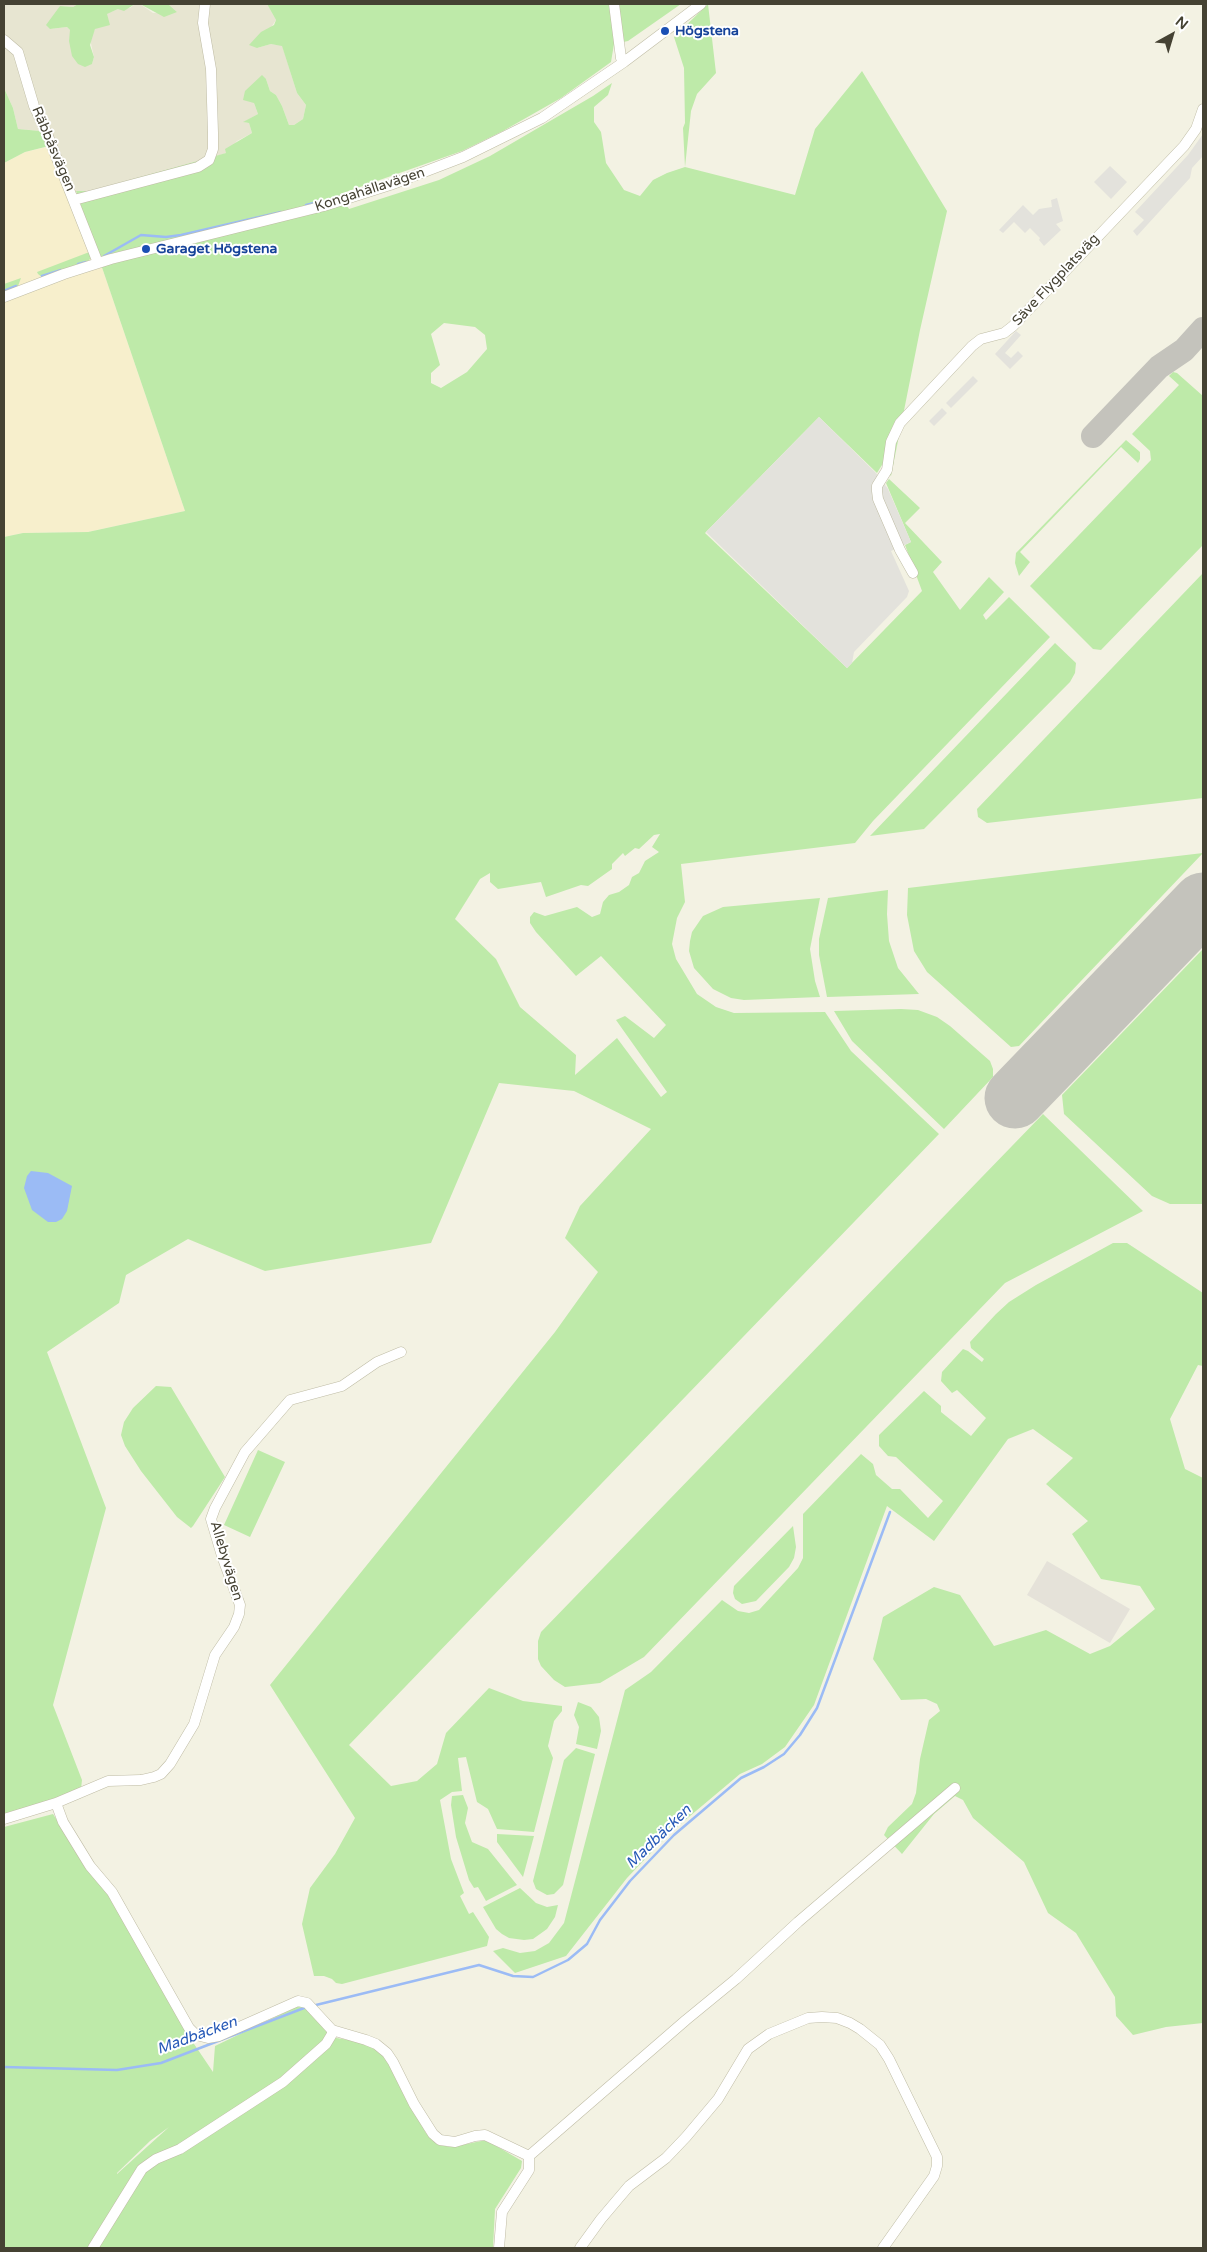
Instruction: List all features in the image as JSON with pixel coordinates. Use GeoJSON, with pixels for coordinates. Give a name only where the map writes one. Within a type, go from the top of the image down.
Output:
{"type":"FeatureCollection","features":[{"type":"Feature","properties":{"kind":"street"},"geometry":{"type":"LineString","coordinates":[[74,200],[198,167],[209,160],[213,149],[213,133],[211,69],[203,23],[205,4]]}},
{"type":"Feature","properties":{"kind":"street"},"geometry":{"type":"LineString","coordinates":[[614,4],[621,58],[624,62]]}},
{"type":"Feature","properties":{"kind":"street","name":"Kongahällavägen"},"geometry":{"type":"LineString","coordinates":[[4,297],[98,263],[324,206],[425,172],[497,142],[542,118],[624,62],[701,4]]}},
{"type":"Feature","properties":{"kind":"street","name":"Räbbåsvägen"},"geometry":{"type":"LineString","coordinates":[[4,40],[18,52],[34,106],[74,200],[98,263]]}},
{"type":"Feature","properties":{"kind":"street","name":"Säve Flygplatsväg"},"geometry":{"type":"LineString","coordinates":[[913,573],[900,550],[878,499],[877,491],[877,486],[887,470],[891,442],[900,423],[972,346],[982,339],[1004,332],[1013,326],[1184,146],[1196,129],[1203,109]]}},
{"type":"Feature","properties":{"kind":"street","name":"Allebyvägen"},"geometry":{"type":"LineString","coordinates":[[4,1819],[56,1803],[108,1781],[141,1780],[154,1777],[161,1774],[170,1764],[194,1724],[214,1654],[234,1627],[239,1614],[240,1605],[211,1519],[214,1508],[245,1452],[290,1400],[342,1386],[377,1362],[401,1352]]}},
{"type":"Feature","properties":{"kind":"street"},"geometry":{"type":"LineString","coordinates":[[499,2248],[502,2212],[529,2170],[529,2156],[955,1788]]}},
{"type":"Feature","properties":{"kind":"street"},"geometry":{"type":"LineString","coordinates":[[56,1803],[63,1822],[90,1866],[112,1892],[188,2028],[196,2035],[208,2038],[219,2036],[298,2001],[307,2003],[332,2030],[376,2044],[387,2053],[414,2104],[433,2134],[440,2140],[455,2142],[485,2135],[529,2156]]}},
{"type":"Feature","properties":{"kind":"street"},"geometry":{"type":"LineString","coordinates":[[580,2248],[601,2219],[629,2186],[666,2158],[686,2137],[722,2092],[748,2049],[769,2034],[808,2018],[822,2017],[837,2018],[850,2023],[880,2045],[889,2059],[937,2157],[934,2176],[884,2248]]}},
{"type":"Feature","properties":{"kind":"street"},"geometry":{"type":"LineString","coordinates":[[94,2248],[142,2169],[156,2159],[180,2149],[282,2082],[326,2044],[332,2034],[332,2030]]}},
{"type":"Feature","properties":{"kind":"shaded area"},"geometry":{"type":"Polygon","coordinates":[[[4,4],[78,4],[73,7],[60,6],[50,29],[67,27],[71,31],[69,41],[92,64],[94,57],[90,39],[106,14],[118,9],[130,8],[135,4],[140,4],[153,13],[177,12],[168,4],[267,4],[276,20],[257,48],[271,44],[282,45],[297,93],[306,105],[303,119],[294,125],[289,125],[282,106],[276,95],[270,91],[266,79],[254,103],[258,114],[244,122],[249,123],[252,133],[237,141],[227,153],[90,191],[76,191],[56,145],[40,131],[18,129],[13,108],[4,88],[4,4]]]}},
{"type":"Feature","properties":{"kind":"shaded area"},"geometry":{"type":"Polygon","coordinates":[[[1203,134],[1203,156],[1192,168],[1190,178],[1137,236],[1133,231],[1144,220],[1135,212],[1188,155],[1203,134]]]}},
{"type":"Feature","properties":{"kind":"shaded area"},"geometry":{"type":"Polygon","coordinates":[[[56,145],[76,191],[185,511],[88,532],[23,533],[4,537],[4,163],[25,152],[56,145]]]}},
{"type":"Feature","properties":{"kind":"shaded area"},"geometry":{"type":"Polygon","coordinates":[[[1110,166],[1127,182],[1111,199],[1094,182],[1110,166]]]}},
{"type":"Feature","properties":{"kind":"shaded area"},"geometry":{"type":"Polygon","coordinates":[[[1057,198],[1063,221],[1056,224],[1061,230],[1044,246],[1039,240],[1040,238],[1030,228],[1025,233],[1014,222],[1003,233],[999,230],[1023,205],[1033,215],[1039,209],[1052,207],[1051,200],[1057,198]]]}},
{"type":"Feature","properties":{"kind":"shaded area"},"geometry":{"type":"Polygon","coordinates":[[[1016,331],[1021,335],[1005,353],[1011,358],[1018,351],[1023,356],[1010,369],[995,354],[1016,331]]]}},
{"type":"Feature","properties":{"kind":"shaded area"},"geometry":{"type":"Polygon","coordinates":[[[973,376],[978,381],[951,408],[946,403],[973,376]]]}},
{"type":"Feature","properties":{"kind":"shaded area"},"geometry":{"type":"Polygon","coordinates":[[[942,408],[947,413],[934,426],[929,421],[942,408]]]}},
{"type":"Feature","properties":{"kind":"shaded area"},"geometry":{"type":"Polygon","coordinates":[[[819,417],[876,473],[888,489],[911,542],[891,551],[909,591],[907,597],[854,652],[852,663],[847,668],[706,532],[819,417]]]}},
{"type":"Feature","properties":{"kind":"shaded area"},"geometry":{"type":"Polygon","coordinates":[[[1047,1561],[1130,1609],[1110,1643],[1027,1595],[1047,1561]]]}},
{"type":"Feature","properties":{"kind":"green space"},"geometry":{"type":"Polygon","coordinates":[[[78,4],[135,4],[124,11],[118,9],[107,14],[110,25],[95,29],[90,45],[94,57],[92,64],[85,67],[78,64],[72,56],[69,41],[70,30],[67,27],[50,29],[46,25],[60,6],[73,7],[78,4]]]}},
{"type":"Feature","properties":{"kind":"green space"},"geometry":{"type":"Polygon","coordinates":[[[140,4],[168,4],[177,12],[164,17],[140,4]]]}},
{"type":"Feature","properties":{"kind":"green space"},"geometry":{"type":"Polygon","coordinates":[[[267,4],[681,4],[628,41],[614,44],[611,62],[561,98],[503,131],[462,151],[340,194],[349,209],[439,180],[490,156],[612,83],[608,95],[594,107],[594,122],[601,132],[606,163],[624,190],[640,196],[653,180],[685,167],[795,195],[815,129],[862,71],[947,211],[920,330],[891,476],[882,465],[877,473],[819,417],[705,533],[847,668],[922,591],[905,545],[911,542],[886,483],[889,479],[920,508],[905,523],[942,562],[933,572],[960,610],[989,577],[1004,592],[983,615],[986,620],[1009,597],[1050,637],[873,821],[855,843],[681,864],[685,902],[677,918],[672,944],[676,959],[697,994],[716,1007],[734,1013],[825,1012],[851,1051],[939,1134],[349,1745],[391,1786],[417,1781],[437,1764],[446,1733],[489,1688],[523,1701],[562,1706],[562,1711],[554,1721],[548,1746],[553,1758],[534,1832],[497,1829],[488,1809],[477,1802],[466,1757],[458,1758],[462,1791],[452,1792],[440,1800],[451,1859],[464,1893],[460,1896],[469,1914],[473,1912],[489,1937],[487,1946],[342,1984],[336,1983],[324,1976],[314,1976],[302,1924],[310,1888],[335,1854],[355,1818],[270,1685],[555,1332],[598,1272],[565,1238],[580,1206],[651,1129],[574,1091],[499,1083],[431,1243],[265,1271],[188,1239],[126,1275],[119,1303],[47,1352],[106,1508],[53,1705],[82,1780],[81,1789],[4,1816],[4,537],[23,533],[88,532],[185,511],[76,191],[90,191],[226,153],[225,149],[252,133],[249,123],[243,122],[258,114],[254,103],[243,100],[245,91],[262,75],[266,79],[270,91],[276,95],[282,106],[289,125],[294,125],[303,119],[306,105],[297,93],[282,46],[271,44],[257,48],[249,45],[261,32],[274,25],[276,20],[267,4]],[[444,323],[431,334],[440,365],[431,373],[431,383],[441,388],[467,372],[487,349],[485,335],[475,327],[444,323]],[[660,834],[654,835],[639,849],[635,848],[625,856],[623,853],[612,864],[612,869],[588,886],[581,885],[546,897],[541,882],[498,889],[490,882],[490,873],[480,879],[455,919],[496,959],[520,1007],[576,1055],[575,1075],[617,1038],[661,1097],[667,1092],[616,1020],[625,1016],[654,1038],[666,1025],[601,956],[576,976],[530,923],[530,917],[534,912],[545,916],[577,907],[592,917],[600,914],[603,902],[609,895],[619,892],[629,885],[632,877],[639,873],[645,861],[659,852],[652,847],[660,834]]]}},
{"type":"Feature","properties":{"kind":"green space"},"geometry":{"type":"Polygon","coordinates":[[[708,4],[716,73],[697,94],[691,111],[685,167],[683,128],[685,123],[684,68],[674,37],[708,4]]]}},
{"type":"Feature","properties":{"kind":"green space"},"geometry":{"type":"Polygon","coordinates":[[[4,88],[13,108],[18,129],[40,131],[49,146],[25,152],[4,163],[4,88]]]}},
{"type":"Feature","properties":{"kind":"green space"},"geometry":{"type":"Polygon","coordinates":[[[92,251],[91,258],[88,261],[42,277],[37,272],[92,251]]]}},
{"type":"Feature","properties":{"kind":"green space"},"geometry":{"type":"Polygon","coordinates":[[[21,278],[18,286],[4,292],[4,284],[21,278]]]}},
{"type":"Feature","properties":{"kind":"green space"},"geometry":{"type":"Polygon","coordinates":[[[1173,372],[1177,373],[1203,396],[1203,545],[1101,650],[1093,649],[1030,586],[1151,460],[1150,451],[1132,434],[1179,385],[1169,376],[1173,372]]]}},
{"type":"Feature","properties":{"kind":"green space"},"geometry":{"type":"Polygon","coordinates":[[[1126,440],[1140,452],[1138,463],[1121,447],[1020,552],[1030,562],[1019,576],[1015,563],[1016,553],[1126,440]]]}},
{"type":"Feature","properties":{"kind":"green space"},"geometry":{"type":"Polygon","coordinates":[[[1203,573],[1203,798],[987,823],[978,817],[977,809],[1203,573]]]}},
{"type":"Feature","properties":{"kind":"green space"},"geometry":{"type":"Polygon","coordinates":[[[1055,643],[1076,663],[1075,673],[1070,682],[924,829],[870,836],[1055,643]]]}},
{"type":"Feature","properties":{"kind":"green space"},"geometry":{"type":"Polygon","coordinates":[[[1203,853],[1019,1046],[1011,1047],[927,972],[914,951],[907,915],[908,888],[1203,853]]]}},
{"type":"Feature","properties":{"kind":"green space"},"geometry":{"type":"Polygon","coordinates":[[[888,890],[889,941],[898,968],[919,994],[827,997],[819,955],[819,939],[828,898],[888,890]]]}},
{"type":"Feature","properties":{"kind":"green space"},"geometry":{"type":"Polygon","coordinates":[[[820,898],[810,949],[815,981],[820,997],[744,1000],[731,998],[713,989],[694,968],[689,951],[690,941],[692,932],[703,916],[723,907],[820,898]]]}},
{"type":"Feature","properties":{"kind":"green space"},"geometry":{"type":"Polygon","coordinates":[[[1203,949],[1203,1204],[1170,1204],[1152,1196],[1064,1114],[1062,1095],[1203,949]]]}},
{"type":"Feature","properties":{"kind":"green space"},"geometry":{"type":"Polygon","coordinates":[[[918,1010],[937,1017],[990,1061],[993,1069],[993,1077],[944,1129],[852,1041],[834,1011],[918,1010]]]}},
{"type":"Feature","properties":{"kind":"green space"},"geometry":{"type":"Polygon","coordinates":[[[1043,1114],[1143,1211],[1005,1283],[644,1657],[600,1683],[565,1687],[554,1680],[541,1666],[538,1659],[538,1641],[541,1632],[1043,1114]]]}},
{"type":"Feature","properties":{"kind":"green space"},"geometry":{"type":"Polygon","coordinates":[[[1113,1243],[1127,1243],[1203,1293],[1203,1366],[1198,1365],[1170,1419],[1185,1469],[1203,1478],[1203,2023],[1166,2027],[1133,2035],[1116,2016],[1115,1997],[1076,1933],[1048,1913],[1024,1862],[973,1818],[963,1800],[955,1796],[934,1814],[902,1854],[884,1835],[888,1827],[912,1804],[916,1793],[920,1759],[929,1720],[940,1711],[937,1704],[926,1699],[901,1700],[873,1659],[883,1617],[934,1587],[960,1595],[994,1646],[1046,1630],[1090,1654],[1110,1646],[1155,1609],[1140,1586],[1101,1579],[1072,1534],[1088,1521],[1046,1484],[1073,1458],[1033,1429],[1008,1439],[934,1541],[887,1506],[814,1705],[785,1747],[762,1764],[740,1774],[671,1832],[627,1878],[566,1956],[515,1973],[493,1951],[503,1948],[520,1953],[535,1951],[549,1943],[564,1923],[625,1690],[651,1672],[722,1600],[738,1611],[749,1613],[759,1610],[798,1568],[803,1558],[803,1514],[861,1454],[873,1464],[876,1475],[892,1489],[900,1489],[928,1518],[943,1501],[896,1457],[888,1456],[879,1446],[879,1435],[924,1391],[941,1406],[941,1412],[971,1436],[986,1418],[957,1390],[952,1393],[941,1381],[942,1372],[963,1349],[982,1362],[984,1359],[971,1348],[970,1342],[1009,1302],[1113,1243]]]}},
{"type":"Feature","properties":{"kind":"green space"},"geometry":{"type":"Polygon","coordinates":[[[156,1386],[171,1387],[225,1477],[191,1528],[177,1517],[141,1471],[125,1446],[121,1435],[124,1422],[133,1408],[156,1386]]]}},
{"type":"Feature","properties":{"kind":"green space"},"geometry":{"type":"Polygon","coordinates":[[[258,1450],[285,1462],[250,1537],[224,1525],[258,1450]]]}},
{"type":"Feature","properties":{"kind":"green space"},"geometry":{"type":"Polygon","coordinates":[[[793,1526],[796,1547],[794,1558],[789,1567],[756,1601],[742,1604],[735,1599],[733,1593],[734,1586],[793,1526]]]}},
{"type":"Feature","properties":{"kind":"green space"},"geometry":{"type":"Polygon","coordinates":[[[578,1702],[591,1707],[599,1717],[601,1731],[597,1749],[576,1744],[579,1727],[574,1715],[578,1702]]]}},
{"type":"Feature","properties":{"kind":"green space"},"geometry":{"type":"Polygon","coordinates":[[[576,1748],[595,1754],[563,1885],[554,1894],[547,1895],[536,1889],[533,1881],[564,1760],[576,1748]]]}},
{"type":"Feature","properties":{"kind":"green space"},"geometry":{"type":"Polygon","coordinates":[[[463,1795],[468,1808],[465,1823],[472,1842],[488,1849],[517,1885],[486,1901],[478,1887],[474,1888],[469,1880],[456,1837],[451,1805],[452,1796],[463,1795]]]}},
{"type":"Feature","properties":{"kind":"green space"},"geometry":{"type":"Polygon","coordinates":[[[53,1814],[88,1869],[108,1893],[190,2038],[213,2072],[215,2046],[300,2005],[305,2006],[330,2032],[330,2037],[362,2042],[375,2047],[388,2059],[426,2133],[439,2145],[452,2147],[486,2140],[522,2161],[521,2168],[495,2209],[493,2248],[4,2248],[4,1827],[53,1814]],[[169,2127],[150,2141],[117,2174],[169,2127]]]}},
{"type":"Feature","properties":{"kind":"green space"},"geometry":{"type":"Polygon","coordinates":[[[497,1834],[534,1836],[523,1877],[497,1842],[497,1834]]]}},
{"type":"Feature","properties":{"kind":"green space"},"geometry":{"type":"Polygon","coordinates":[[[520,1888],[536,1903],[547,1907],[558,1905],[555,1917],[547,1929],[533,1939],[509,1938],[502,1934],[496,1929],[483,1907],[520,1888]]]}},
{"type":"Feature","properties":{"kind":"water"},"geometry":{"type":"Polygon","coordinates":[[[31,1171],[48,1173],[72,1186],[67,1211],[62,1219],[56,1222],[48,1222],[32,1210],[24,1188],[27,1176],[31,1171]]]}},
{"type":"Feature","properties":{"kind":"waterway"},"geometry":{"type":"LineString","coordinates":[[306,205],[314,203]]}},
{"type":"Feature","properties":{"kind":"waterway"},"geometry":{"type":"LineString","coordinates":[[104,256],[141,235],[166,237],[181,235],[281,212]]}},
{"type":"Feature","properties":{"kind":"waterway"},"geometry":{"type":"LineString","coordinates":[[78,264],[86,262]]}},
{"type":"Feature","properties":{"kind":"waterway"},"geometry":{"type":"LineString","coordinates":[[42,276],[61,270]]}},
{"type":"Feature","properties":{"kind":"waterway"},"geometry":{"type":"LineString","coordinates":[[4,291],[16,286]]}},
{"type":"Feature","properties":{"kind":"waterway","name":"Madbäcken"},"geometry":{"type":"LineString","coordinates":[[316,2005],[479,1965],[513,1976],[533,1977],[568,1960],[587,1944],[600,1920],[630,1881],[674,1835],[741,1778],[764,1767],[784,1754],[800,1735],[817,1708],[890,1512]]}},
{"type":"Feature","properties":{"kind":"waterway","name":"Madbäcken"},"geometry":{"type":"LineString","coordinates":[[4,2067],[117,2070],[161,2063],[304,2008]]}},
{"type":"Feature","properties":{"kind":"taxiway"},"geometry":{"type":"LineString","coordinates":[[1093,436],[1159,367],[1184,350],[1203,329]]}},
{"type":"Feature","properties":{"kind":"runway"},"geometry":{"type":"LineString","coordinates":[[1015,1098],[1203,903]]}},
{"type":"Feature","properties":{"kind":"place","name":"Högstena"},"geometry":{"type":"Point","coordinates":[665,31]}},
{"type":"Feature","properties":{"kind":"place","name":"Garaget Högstena"},"geometry":{"type":"Point","coordinates":[146,249]}}]}
